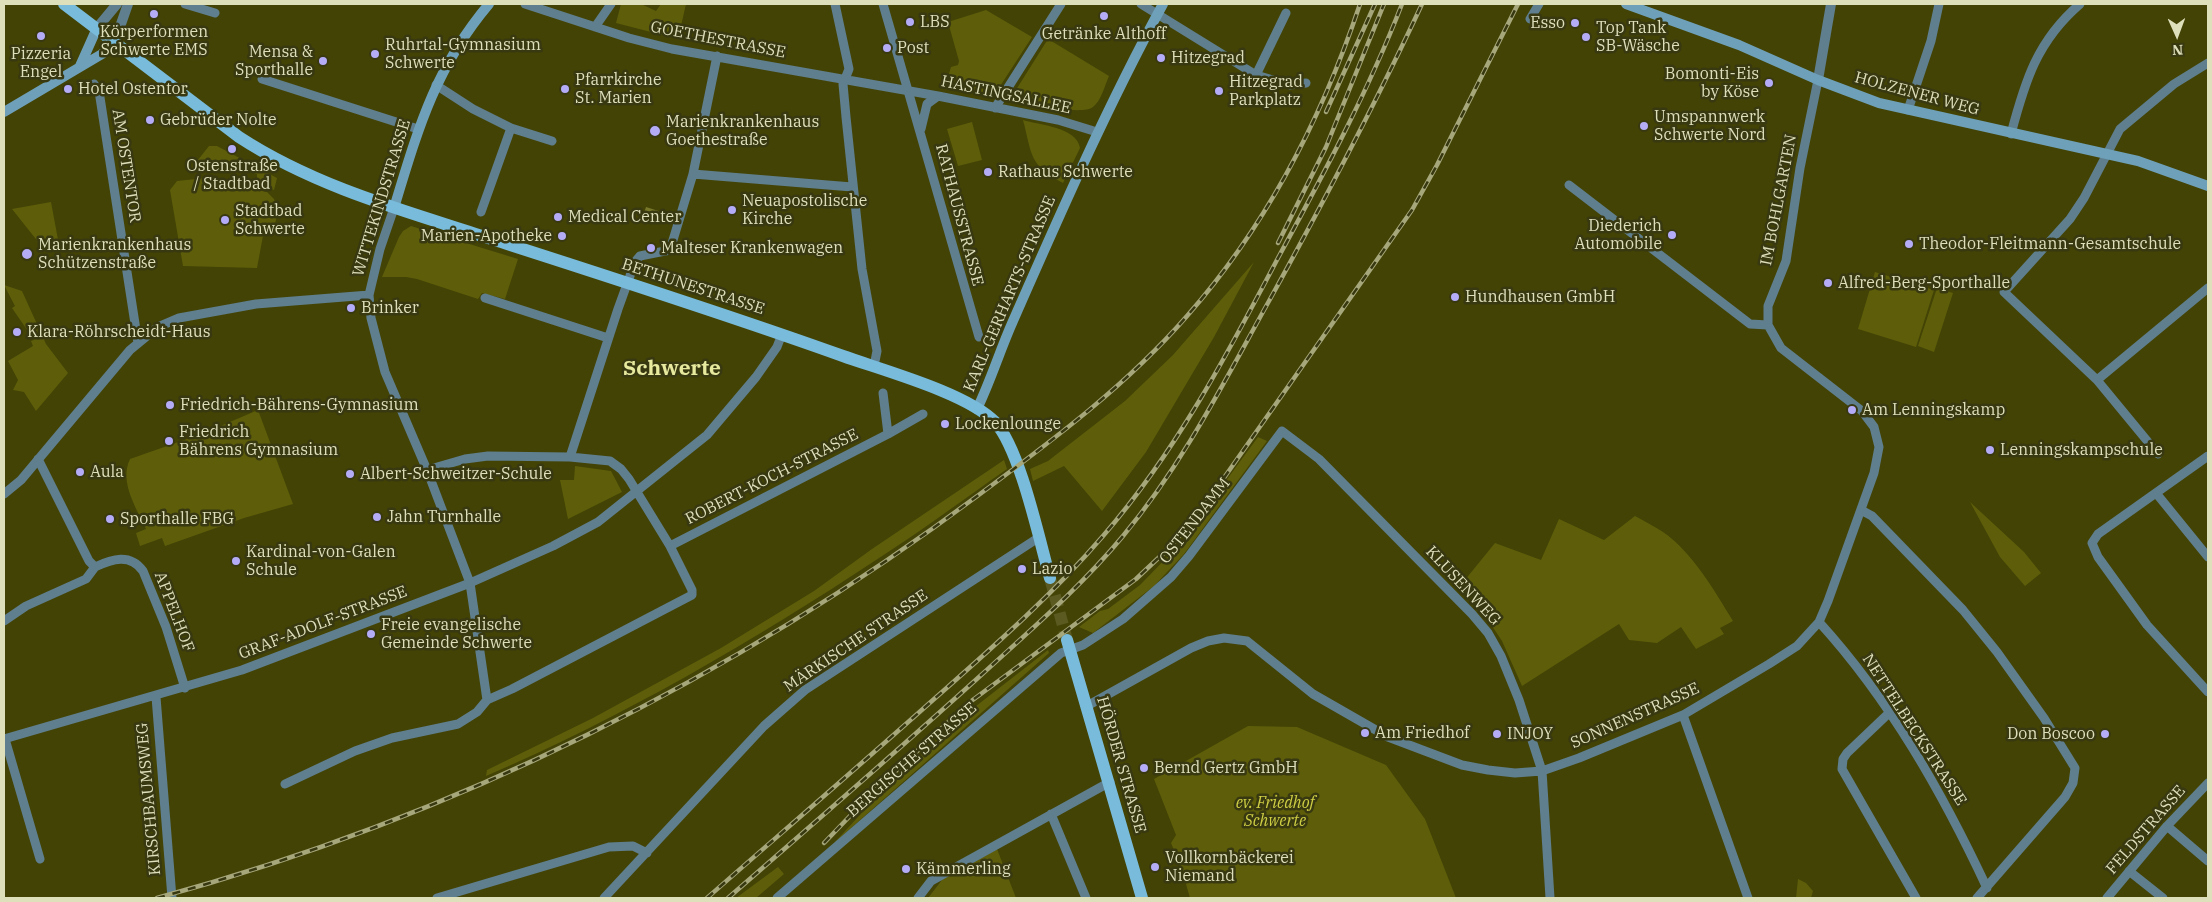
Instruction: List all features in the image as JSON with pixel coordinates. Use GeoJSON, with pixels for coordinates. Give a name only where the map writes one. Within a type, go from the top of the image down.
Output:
{"type":"FeatureCollection","features":[{"type":"Feature","properties":{"kind":"main road"},"geometry":{"type":"LineString","coordinates":[[4,112],[102,54],[114,40],[64,4]]}},
{"type":"Feature","properties":{"kind":"main road","name":"WITTEKINDSTRASSE"},"geometry":{"type":"LineString","coordinates":[[394,208],[418,129],[436,85],[462,38],[489,4]]}},
{"type":"Feature","properties":{"kind":"main road","name":"KARL-GERHARTS-STRASSE"},"geometry":{"type":"LineString","coordinates":[[977,409],[988,387],[1006,335],[1097,132],[1163,4]]}},
{"type":"Feature","properties":{"kind":"main road","name":"HOLZENER WEG"},"geometry":{"type":"LineString","coordinates":[[1626,4],[1739,45],[1818,80],[1879,103],[2138,161],[2208,186]]}},
{"type":"Feature","properties":{"kind":"main road"},"geometry":{"type":"LineString","coordinates":[[80,66],[97,28]]}},
{"type":"Feature","properties":{"kind":"main road","name":"BETHUNESTRASSE"},"geometry":{"type":"LineString","coordinates":[[114,40],[239,137],[263,153],[308,175],[394,208],[782,334],[874,366],[957,398],[977,409]]}},
{"type":"Feature","properties":{"kind":"main road"},"geometry":{"type":"LineString","coordinates":[[977,409],[993,420],[1010,444],[1050,578]]}},
{"type":"Feature","properties":{"kind":"main road","name":"HÖRDER STRASSE"},"geometry":{"type":"LineString","coordinates":[[1069,644],[1142,898]]}},
{"type":"Feature","properties":{"kind":"street"},"geometry":{"type":"LineString","coordinates":[[97,28],[117,4]]}},
{"type":"Feature","properties":{"kind":"street"},"geometry":{"type":"LineString","coordinates":[[114,40],[128,4]]}},
{"type":"Feature","properties":{"kind":"street"},"geometry":{"type":"LineString","coordinates":[[185,4],[214,13]]}},
{"type":"Feature","properties":{"kind":"street","name":"GOETHESTRASSE"},"geometry":{"type":"LineString","coordinates":[[526,4],[594,27],[672,49],[908,90]]}},
{"type":"Feature","properties":{"kind":"street"},"geometry":{"type":"LineString","coordinates":[[594,27],[611,4]]}},
{"type":"Feature","properties":{"kind":"street"},"geometry":{"type":"LineString","coordinates":[[835,4],[849,69],[843,84],[852,187],[862,269],[877,351],[874,366]]}},
{"type":"Feature","properties":{"kind":"street","name":"RATHAUSSTRASSE"},"geometry":{"type":"LineString","coordinates":[[883,4],[979,337]]}},
{"type":"Feature","properties":{"kind":"street"},"geometry":{"type":"LineString","coordinates":[[995,108],[1061,4]]}},
{"type":"Feature","properties":{"kind":"street"},"geometry":{"type":"LineString","coordinates":[[1141,4],[1256,75],[1290,85],[1306,84]]}},
{"type":"Feature","properties":{"kind":"street"},"geometry":{"type":"LineString","coordinates":[[1530,19],[1539,4]]}},
{"type":"Feature","properties":{"kind":"street"},"geometry":{"type":"LineString","coordinates":[[1818,80],[1830,4]]}},
{"type":"Feature","properties":{"kind":"street"},"geometry":{"type":"LineString","coordinates":[[1908,110],[1931,41],[1939,4]]}},
{"type":"Feature","properties":{"kind":"street"},"geometry":{"type":"LineString","coordinates":[[2011,134],[2026,80],[2042,48],[2065,17],[2080,4]]}},
{"type":"Feature","properties":{"kind":"street"},"geometry":{"type":"LineString","coordinates":[[1256,75],[1286,13]]}},
{"type":"Feature","properties":{"kind":"street"},"geometry":{"type":"LineString","coordinates":[[570,457],[627,283],[640,256],[670,250],[694,174],[717,56]]}},
{"type":"Feature","properties":{"kind":"street"},"geometry":{"type":"LineString","coordinates":[[2158,454],[2097,380],[2004,292],[2070,219],[2084,198],[2120,129],[2174,84],[2208,62]]}},
{"type":"Feature","properties":{"kind":"street"},"geometry":{"type":"LineString","coordinates":[[262,79],[418,129]]}},
{"type":"Feature","properties":{"kind":"street","name":"IM BOHLGARTEN"},"geometry":{"type":"LineString","coordinates":[[1768,325],[1768,306],[1786,261],[1800,168],[1818,80]]}},
{"type":"Feature","properties":{"kind":"street","name":"AM OSTENTOR"},"geometry":{"type":"LineString","coordinates":[[94,84],[99,91],[138,343]]}},
{"type":"Feature","properties":{"kind":"street"},"geometry":{"type":"LineString","coordinates":[[436,85],[473,109],[510,128],[552,141]]}},
{"type":"Feature","properties":{"kind":"street","name":"HASTINGSALLEE"},"geometry":{"type":"LineString","coordinates":[[908,90],[1058,120],[1097,132]]}},
{"type":"Feature","properties":{"kind":"street","name":"RATHAUSSTRASSE"},"geometry":{"type":"LineString","coordinates":[[920,130],[927,104],[938,96]]}},
{"type":"Feature","properties":{"kind":"street"},"geometry":{"type":"LineString","coordinates":[[481,212],[510,128]]}},
{"type":"Feature","properties":{"kind":"street"},"geometry":{"type":"LineString","coordinates":[[694,174],[852,187]]}},
{"type":"Feature","properties":{"kind":"street"},"geometry":{"type":"LineString","coordinates":[[1569,185],[1750,324],[1768,325]]}},
{"type":"Feature","properties":{"kind":"street","name":"WITTEKINDSTRASSE"},"geometry":{"type":"LineString","coordinates":[[394,208],[380,249],[369,295],[371,318],[385,372],[427,470],[470,582],[487,700]]}},
{"type":"Feature","properties":{"kind":"street"},"geometry":{"type":"LineString","coordinates":[[2097,380],[2208,288]]}},
{"type":"Feature","properties":{"kind":"street"},"geometry":{"type":"LineString","coordinates":[[4,494],[21,480],[93,392],[138,343],[158,327],[179,318],[256,304],[369,295]]}},
{"type":"Feature","properties":{"kind":"street"},"geometry":{"type":"LineString","coordinates":[[485,298],[608,338]]}},
{"type":"Feature","properties":{"kind":"street","name":"SONNENSTRASSE"},"geometry":{"type":"LineString","coordinates":[[1087,706],[1191,648],[1216,639],[1236,639],[1247,641],[1313,694],[1388,737],[1462,765],[1488,770],[1542,771],[1579,758],[1683,715],[1797,646],[1819,622],[1878,460],[1878,437],[1874,427],[1862,411],[1781,348],[1768,325]]}},
{"type":"Feature","properties":{"kind":"street","name":"GRAF-ADOLF-STRASSE"},"geometry":{"type":"LineString","coordinates":[[4,739],[156,697],[249,667],[470,582],[553,546],[598,522],[707,435],[756,377],[782,334]]}},
{"type":"Feature","properties":{"kind":"street"},"geometry":{"type":"LineString","coordinates":[[883,393],[888,434]]}},
{"type":"Feature","properties":{"kind":"street","name":"ROBERT-KOCH-STRASSE"},"geometry":{"type":"LineString","coordinates":[[670,546],[888,434],[923,414]]}},
{"type":"Feature","properties":{"kind":"street","name":"OSTENDAMM"},"geometry":{"type":"LineString","coordinates":[[1069,644],[1083,645],[1123,619],[1171,577],[1189,556],[1282,431]]}},
{"type":"Feature","properties":{"kind":"street","name":"KLUSENWEG"},"geometry":{"type":"LineString","coordinates":[[1282,431],[1319,459],[1472,614],[1488,633],[1501,656],[1542,771],[1550,898]]}},
{"type":"Feature","properties":{"kind":"street"},"geometry":{"type":"LineString","coordinates":[[285,784],[355,751],[392,738],[458,724],[477,712],[487,700],[689,599],[692,595],[692,590],[670,546],[621,469],[610,461],[570,457],[488,456],[465,459],[427,470]]}},
{"type":"Feature","properties":{"kind":"street"},"geometry":{"type":"LineString","coordinates":[[2208,456],[2094,538],[2092,543],[2093,550],[2147,625],[2208,692]]}},
{"type":"Feature","properties":{"kind":"street"},"geometry":{"type":"LineString","coordinates":[[38,459],[89,561],[94,567]]}},
{"type":"Feature","properties":{"kind":"street"},"geometry":{"type":"LineString","coordinates":[[2156,493],[2208,557]]}},
{"type":"Feature","properties":{"kind":"street"},"geometry":{"type":"LineString","coordinates":[[1861,510],[1872,516],[1963,610],[2024,688],[2075,768],[2073,783],[2065,797],[1977,898]]}},
{"type":"Feature","properties":{"kind":"street","name":"MÄRKISCHE STRASSE"},"geometry":{"type":"LineString","coordinates":[[604,898],[764,726],[805,690],[1038,538]]}},
{"type":"Feature","properties":{"kind":"street","name":"APPELHOF"},"geometry":{"type":"LineString","coordinates":[[4,621],[26,606],[86,579],[94,567],[110,560],[126,558],[138,564],[166,627],[185,688]]}},
{"type":"Feature","properties":{"kind":"street","name":"NETTELBECKSTRASSE"},"geometry":{"type":"LineString","coordinates":[[1819,622],[1848,656],[1888,713],[1954,817],[1987,888]]}},
{"type":"Feature","properties":{"kind":"street","name":"BERGISCHE STRASSE"},"geometry":{"type":"LineString","coordinates":[[777,898],[1069,644]]}},
{"type":"Feature","properties":{"kind":"street","name":"KIRSCHBAUMSWEG"},"geometry":{"type":"LineString","coordinates":[[156,697],[172,898]]}},
{"type":"Feature","properties":{"kind":"street"},"geometry":{"type":"LineString","coordinates":[[1888,713],[1847,752],[1843,758],[1842,769],[1916,898]]}},
{"type":"Feature","properties":{"kind":"street"},"geometry":{"type":"LineString","coordinates":[[1683,715],[1748,898]]}},
{"type":"Feature","properties":{"kind":"street"},"geometry":{"type":"LineString","coordinates":[[4,739],[40,859]]}},
{"type":"Feature","properties":{"kind":"street"},"geometry":{"type":"LineString","coordinates":[[918,898],[931,881],[1110,782]]}},
{"type":"Feature","properties":{"kind":"street","name":"FELDSTRASSE"},"geometry":{"type":"LineString","coordinates":[[2107,898],[2167,826],[2208,783]]}},
{"type":"Feature","properties":{"kind":"street"},"geometry":{"type":"LineString","coordinates":[[1051,814],[1086,898]]}},
{"type":"Feature","properties":{"kind":"street"},"geometry":{"type":"LineString","coordinates":[[2167,826],[2208,861]]}},
{"type":"Feature","properties":{"kind":"street"},"geometry":{"type":"LineString","coordinates":[[437,898],[609,847],[633,846],[647,853]]}},
{"type":"Feature","properties":{"kind":"street"},"geometry":{"type":"LineString","coordinates":[[2129,871],[2163,898]]}},
{"type":"Feature","properties":{"kind":"green space"},"geometry":{"type":"Polygon","coordinates":[[[621,4],[641,4],[656,11],[661,4],[686,4],[678,39],[616,23],[621,4]]]}},
{"type":"Feature","properties":{"kind":"green space"},"geometry":{"type":"Polygon","coordinates":[[[986,10],[1032,37],[993,97],[944,88],[945,75],[949,74],[951,67],[958,65],[959,61],[948,22],[986,10]]]}},
{"type":"Feature","properties":{"kind":"green space"},"geometry":{"type":"Polygon","coordinates":[[[1048,39],[1109,76],[1101,97],[1093,107],[1066,110],[1009,101],[1048,39]]]}},
{"type":"Feature","properties":{"kind":"green space"},"geometry":{"type":"Polygon","coordinates":[[[1023,120],[1065,131],[1077,141],[1080,148],[1063,183],[1052,177],[1038,165],[1031,150],[1023,120]]]}},
{"type":"Feature","properties":{"kind":"green space"},"geometry":{"type":"Polygon","coordinates":[[[972,122],[982,160],[958,166],[947,129],[972,122]]]}},
{"type":"Feature","properties":{"kind":"green space"},"geometry":{"type":"Polygon","coordinates":[[[209,146],[217,146],[277,178],[274,190],[257,183],[257,174],[200,160],[199,170],[190,170],[209,146]]]}},
{"type":"Feature","properties":{"kind":"green space","name":"Stadtbad Schwerte"},"geometry":{"type":"Polygon","coordinates":[[[206,178],[267,192],[274,199],[279,215],[274,227],[265,225],[257,268],[183,266],[170,190],[177,181],[206,178]]]}},
{"type":"Feature","properties":{"kind":"green space"},"geometry":{"type":"Polygon","coordinates":[[[51,202],[59,245],[43,248],[12,209],[51,202]]]}},
{"type":"Feature","properties":{"kind":"green space"},"geometry":{"type":"Polygon","coordinates":[[[411,226],[518,259],[505,299],[482,293],[478,299],[417,279],[382,277],[399,237],[403,231],[411,226]]]}},
{"type":"Feature","properties":{"kind":"green space"},"geometry":{"type":"Polygon","coordinates":[[[1254,262],[1214,337],[1146,452],[1102,511],[1064,466],[1033,481],[1030,469],[1048,461],[1125,401],[1173,355],[1254,262]]]}},
{"type":"Feature","properties":{"kind":"green space"},"geometry":{"type":"Polygon","coordinates":[[[1875,272],[1934,290],[1916,347],[1858,329],[1875,272]]]}},
{"type":"Feature","properties":{"kind":"green space"},"geometry":{"type":"Polygon","coordinates":[[[4,285],[22,291],[46,344],[68,373],[36,411],[24,392],[13,390],[18,380],[8,361],[33,346],[31,341],[34,340],[12,308],[15,306],[4,285]]]}},
{"type":"Feature","properties":{"kind":"green space"},"geometry":{"type":"Polygon","coordinates":[[[1937,288],[1953,293],[1934,352],[1918,346],[1937,288]]]}},
{"type":"Feature","properties":{"kind":"green space"},"geometry":{"type":"Polygon","coordinates":[[[258,410],[293,504],[244,518],[165,546],[162,538],[140,546],[136,533],[146,529],[130,494],[126,477],[130,459],[204,433],[258,410]]]}},
{"type":"Feature","properties":{"kind":"green space"},"geometry":{"type":"Polygon","coordinates":[[[1258,437],[1267,441],[1184,554],[1154,586],[1093,633],[1079,627],[1100,611],[1108,609],[1140,585],[1178,546],[1258,437]]]}},
{"type":"Feature","properties":{"kind":"green space"},"geometry":{"type":"Polygon","coordinates":[[[1004,460],[1007,469],[926,527],[782,620],[686,677],[637,703],[587,729],[486,776],[487,770],[593,718],[721,648],[814,591],[872,549],[1004,460]]]}},
{"type":"Feature","properties":{"kind":"green space"},"geometry":{"type":"Polygon","coordinates":[[[575,466],[611,471],[622,492],[568,519],[560,480],[574,480],[575,466]]]}},
{"type":"Feature","properties":{"kind":"green space"},"geometry":{"type":"Polygon","coordinates":[[[1970,502],[2024,552],[2041,573],[2025,586],[2000,557],[1970,502]]]}},
{"type":"Feature","properties":{"kind":"green space"},"geometry":{"type":"Polygon","coordinates":[[[1635,516],[1663,532],[1684,550],[1702,573],[1733,621],[1720,628],[1724,634],[1696,649],[1681,627],[1657,643],[1629,640],[1619,624],[1522,686],[1502,641],[1484,614],[1460,586],[1495,543],[1541,560],[1559,519],[1604,540],[1635,516]]]}},
{"type":"Feature","properties":{"kind":"green space"},"geometry":{"type":"Polygon","coordinates":[[[1048,650],[1049,653],[834,843],[883,790],[953,724],[1048,650]]]}},
{"type":"Feature","properties":{"kind":"green space","name":"ev. Friedhof Schwerte"},"geometry":{"type":"Polygon","coordinates":[[[1248,726],[1297,727],[1386,765],[1425,819],[1456,898],[1190,898],[1182,870],[1171,843],[1176,835],[1154,779],[1248,726]]]}},
{"type":"Feature","properties":{"kind":"green space"},"geometry":{"type":"Polygon","coordinates":[[[997,849],[1016,898],[928,898],[942,880],[997,849]]]}},
{"type":"Feature","properties":{"kind":"green space"},"geometry":{"type":"Polygon","coordinates":[[[778,867],[784,874],[756,898],[736,898],[778,867]]]}},
{"type":"Feature","properties":{"kind":"green space"},"geometry":{"type":"Polygon","coordinates":[[[1798,879],[1806,883],[1813,891],[1811,898],[1796,898],[1798,879]]]}},
{"type":"Feature","properties":{"kind":"shaded area"},"geometry":{"type":"Polygon","coordinates":[[[646,207],[674,216],[672,222],[643,216],[646,207]]]}},
{"type":"Feature","properties":{"kind":"tunnel"},"geometry":{"type":"LineString","coordinates":[[1050,578],[1067,640]]}},
{"type":"Feature","properties":{"kind":"railway"},"geometry":{"type":"LineString","coordinates":[[157,898],[268,865],[377,827],[483,783],[588,735],[690,681],[789,623],[886,561],[1007,474],[1088,411],[1140,365],[1187,316],[1216,281],[1267,207],[1310,129],[1345,46],[1360,4]]}},
{"type":"Feature","properties":{"kind":"railway"},"geometry":{"type":"LineString","coordinates":[[1326,112],[1375,4]]}},
{"type":"Feature","properties":{"kind":"railway"},"geometry":{"type":"LineString","coordinates":[[1278,243],[1326,147],[1384,4]]}},
{"type":"Feature","properties":{"kind":"railway"},"geometry":{"type":"LineString","coordinates":[[707,898],[971,667],[1016,625],[1061,582],[1129,504],[1177,437],[1239,331],[1344,133],[1375,69],[1402,4]]}},
{"type":"Feature","properties":{"kind":"railway"},"geometry":{"type":"LineString","coordinates":[[728,898],[917,733],[1053,609],[1089,574],[1145,509],[1202,422],[1236,362],[1348,154],[1422,4]]}},
{"type":"Feature","properties":{"kind":"railway"},"geometry":{"type":"LineString","coordinates":[[824,843],[873,792],[970,702],[1136,579],[1169,548],[1200,512],[1412,210],[1437,165],[1518,4]]}},
{"type":"Feature","properties":{"kind":"place","name":"Körperformen Schwerte EMS"},"geometry":{"type":"Point","coordinates":[154,14]}},
{"type":"Feature","properties":{"kind":"place","name":"Getränke Althoff"},"geometry":{"type":"Point","coordinates":[1104,16]}},
{"type":"Feature","properties":{"kind":"place","name":"LBS"},"geometry":{"type":"Point","coordinates":[910,22]}},
{"type":"Feature","properties":{"kind":"place","name":"Esso"},"geometry":{"type":"Point","coordinates":[1575,23]}},
{"type":"Feature","properties":{"kind":"place","name":"Pizzeria Engel"},"geometry":{"type":"Point","coordinates":[41,36]}},
{"type":"Feature","properties":{"kind":"place","name":"Top Tank SB-Wäsche"},"geometry":{"type":"Point","coordinates":[1586,37]}},
{"type":"Feature","properties":{"kind":"place","name":"Post"},"geometry":{"type":"Point","coordinates":[887,48]}},
{"type":"Feature","properties":{"kind":"place","name":"Ruhrtal-Gymnasium Schwerte"},"geometry":{"type":"Point","coordinates":[375,54]}},
{"type":"Feature","properties":{"kind":"place","name":"Hitzegrad"},"geometry":{"type":"Point","coordinates":[1161,58]}},
{"type":"Feature","properties":{"kind":"place","name":"Mensa & Sporthalle"},"geometry":{"type":"Point","coordinates":[323,61]}},
{"type":"Feature","properties":{"kind":"place","name":"Bomonti-Eis by Köse"},"geometry":{"type":"Point","coordinates":[1769,83]}},
{"type":"Feature","properties":{"kind":"place","name":"Hotel Ostentor"},"geometry":{"type":"Point","coordinates":[68,89]}},
{"type":"Feature","properties":{"kind":"place","name":"Pfarrkirche St. Marien"},"geometry":{"type":"Point","coordinates":[565,89]}},
{"type":"Feature","properties":{"kind":"place","name":"Hitzegrad Parkplatz"},"geometry":{"type":"Point","coordinates":[1219,91]}},
{"type":"Feature","properties":{"kind":"place","name":"Gebrüder Nolte"},"geometry":{"type":"Point","coordinates":[150,120]}},
{"type":"Feature","properties":{"kind":"place","name":"Umspannwerk Schwerte Nord"},"geometry":{"type":"Point","coordinates":[1644,126]}},
{"type":"Feature","properties":{"kind":"place","name":"Marienkrankenhaus Goethestraße"},"geometry":{"type":"Point","coordinates":[655,131]}},
{"type":"Feature","properties":{"kind":"place","name":"Ostenstraße / Stadtbad"},"geometry":{"type":"Point","coordinates":[232,149]}},
{"type":"Feature","properties":{"kind":"place","name":"Rathaus Schwerte"},"geometry":{"type":"Point","coordinates":[988,172]}},
{"type":"Feature","properties":{"kind":"place","name":"Neuapostolische Kirche"},"geometry":{"type":"Point","coordinates":[732,210]}},
{"type":"Feature","properties":{"kind":"place","name":"Medical Center"},"geometry":{"type":"Point","coordinates":[558,217]}},
{"type":"Feature","properties":{"kind":"place","name":"Stadtbad Schwerte"},"geometry":{"type":"Point","coordinates":[225,220]}},
{"type":"Feature","properties":{"kind":"place","name":"Diederich Automobile"},"geometry":{"type":"Point","coordinates":[1672,235]}},
{"type":"Feature","properties":{"kind":"place","name":"Marien-Apotheke"},"geometry":{"type":"Point","coordinates":[562,236]}},
{"type":"Feature","properties":{"kind":"place","name":"Theodor-Fleitmann-Gesamtschule"},"geometry":{"type":"Point","coordinates":[1909,244]}},
{"type":"Feature","properties":{"kind":"place","name":"Malteser Krankenwagen"},"geometry":{"type":"Point","coordinates":[651,248]}},
{"type":"Feature","properties":{"kind":"place","name":"Marienkrankenhaus Schützenstraße"},"geometry":{"type":"Point","coordinates":[27,254]}},
{"type":"Feature","properties":{"kind":"place","name":"Alfred-Berg-Sporthalle"},"geometry":{"type":"Point","coordinates":[1828,283]}},
{"type":"Feature","properties":{"kind":"place","name":"Hundhausen GmbH"},"geometry":{"type":"Point","coordinates":[1455,297]}},
{"type":"Feature","properties":{"kind":"place","name":"Brinker"},"geometry":{"type":"Point","coordinates":[351,308]}},
{"type":"Feature","properties":{"kind":"place","name":"Klara-Röhrscheidt-Haus"},"geometry":{"type":"Point","coordinates":[17,332]}},
{"type":"Feature","properties":{"kind":"place","name":"Friedrich-Bährens-Gymnasium"},"geometry":{"type":"Point","coordinates":[170,405]}},
{"type":"Feature","properties":{"kind":"place","name":"Am Lenningskamp"},"geometry":{"type":"Point","coordinates":[1852,410]}},
{"type":"Feature","properties":{"kind":"place","name":"Lockenlounge"},"geometry":{"type":"Point","coordinates":[945,424]}},
{"type":"Feature","properties":{"kind":"place","name":"Friedrich Bährens Gymnasium"},"geometry":{"type":"Point","coordinates":[169,441]}},
{"type":"Feature","properties":{"kind":"place","name":"Lenningskampschule"},"geometry":{"type":"Point","coordinates":[1990,450]}},
{"type":"Feature","properties":{"kind":"place","name":"Aula"},"geometry":{"type":"Point","coordinates":[80,472]}},
{"type":"Feature","properties":{"kind":"place","name":"Albert-Schweitzer-Schule"},"geometry":{"type":"Point","coordinates":[350,474]}},
{"type":"Feature","properties":{"kind":"place","name":"Jahn Turnhalle"},"geometry":{"type":"Point","coordinates":[377,517]}},
{"type":"Feature","properties":{"kind":"place","name":"Sporthalle FBG"},"geometry":{"type":"Point","coordinates":[110,519]}},
{"type":"Feature","properties":{"kind":"place","name":"Kardinal-von-Galen Schule"},"geometry":{"type":"Point","coordinates":[236,561]}},
{"type":"Feature","properties":{"kind":"place","name":"Lazio"},"geometry":{"type":"Point","coordinates":[1022,569]}},
{"type":"Feature","properties":{"kind":"place","name":"Freie evangelische Gemeinde Schwerte"},"geometry":{"type":"Point","coordinates":[371,634]}},
{"type":"Feature","properties":{"kind":"place","name":"Am Friedhof"},"geometry":{"type":"Point","coordinates":[1365,733]}},
{"type":"Feature","properties":{"kind":"place","name":"INJOY"},"geometry":{"type":"Point","coordinates":[1497,734]}},
{"type":"Feature","properties":{"kind":"place","name":"Don Boscoo"},"geometry":{"type":"Point","coordinates":[2105,734]}},
{"type":"Feature","properties":{"kind":"place","name":"Bernd Gertz GmbH"},"geometry":{"type":"Point","coordinates":[1144,768]}},
{"type":"Feature","properties":{"kind":"place","name":"Vollkornbäckerei Niemand"},"geometry":{"type":"Point","coordinates":[1155,867]}},
{"type":"Feature","properties":{"kind":"place","name":"Kämmerling"},"geometry":{"type":"Point","coordinates":[906,869]}},
{"type":"Feature","properties":{"kind":"district","name":"Schwerte"},"geometry":{"type":"Point","coordinates":[672,369]}}]}
